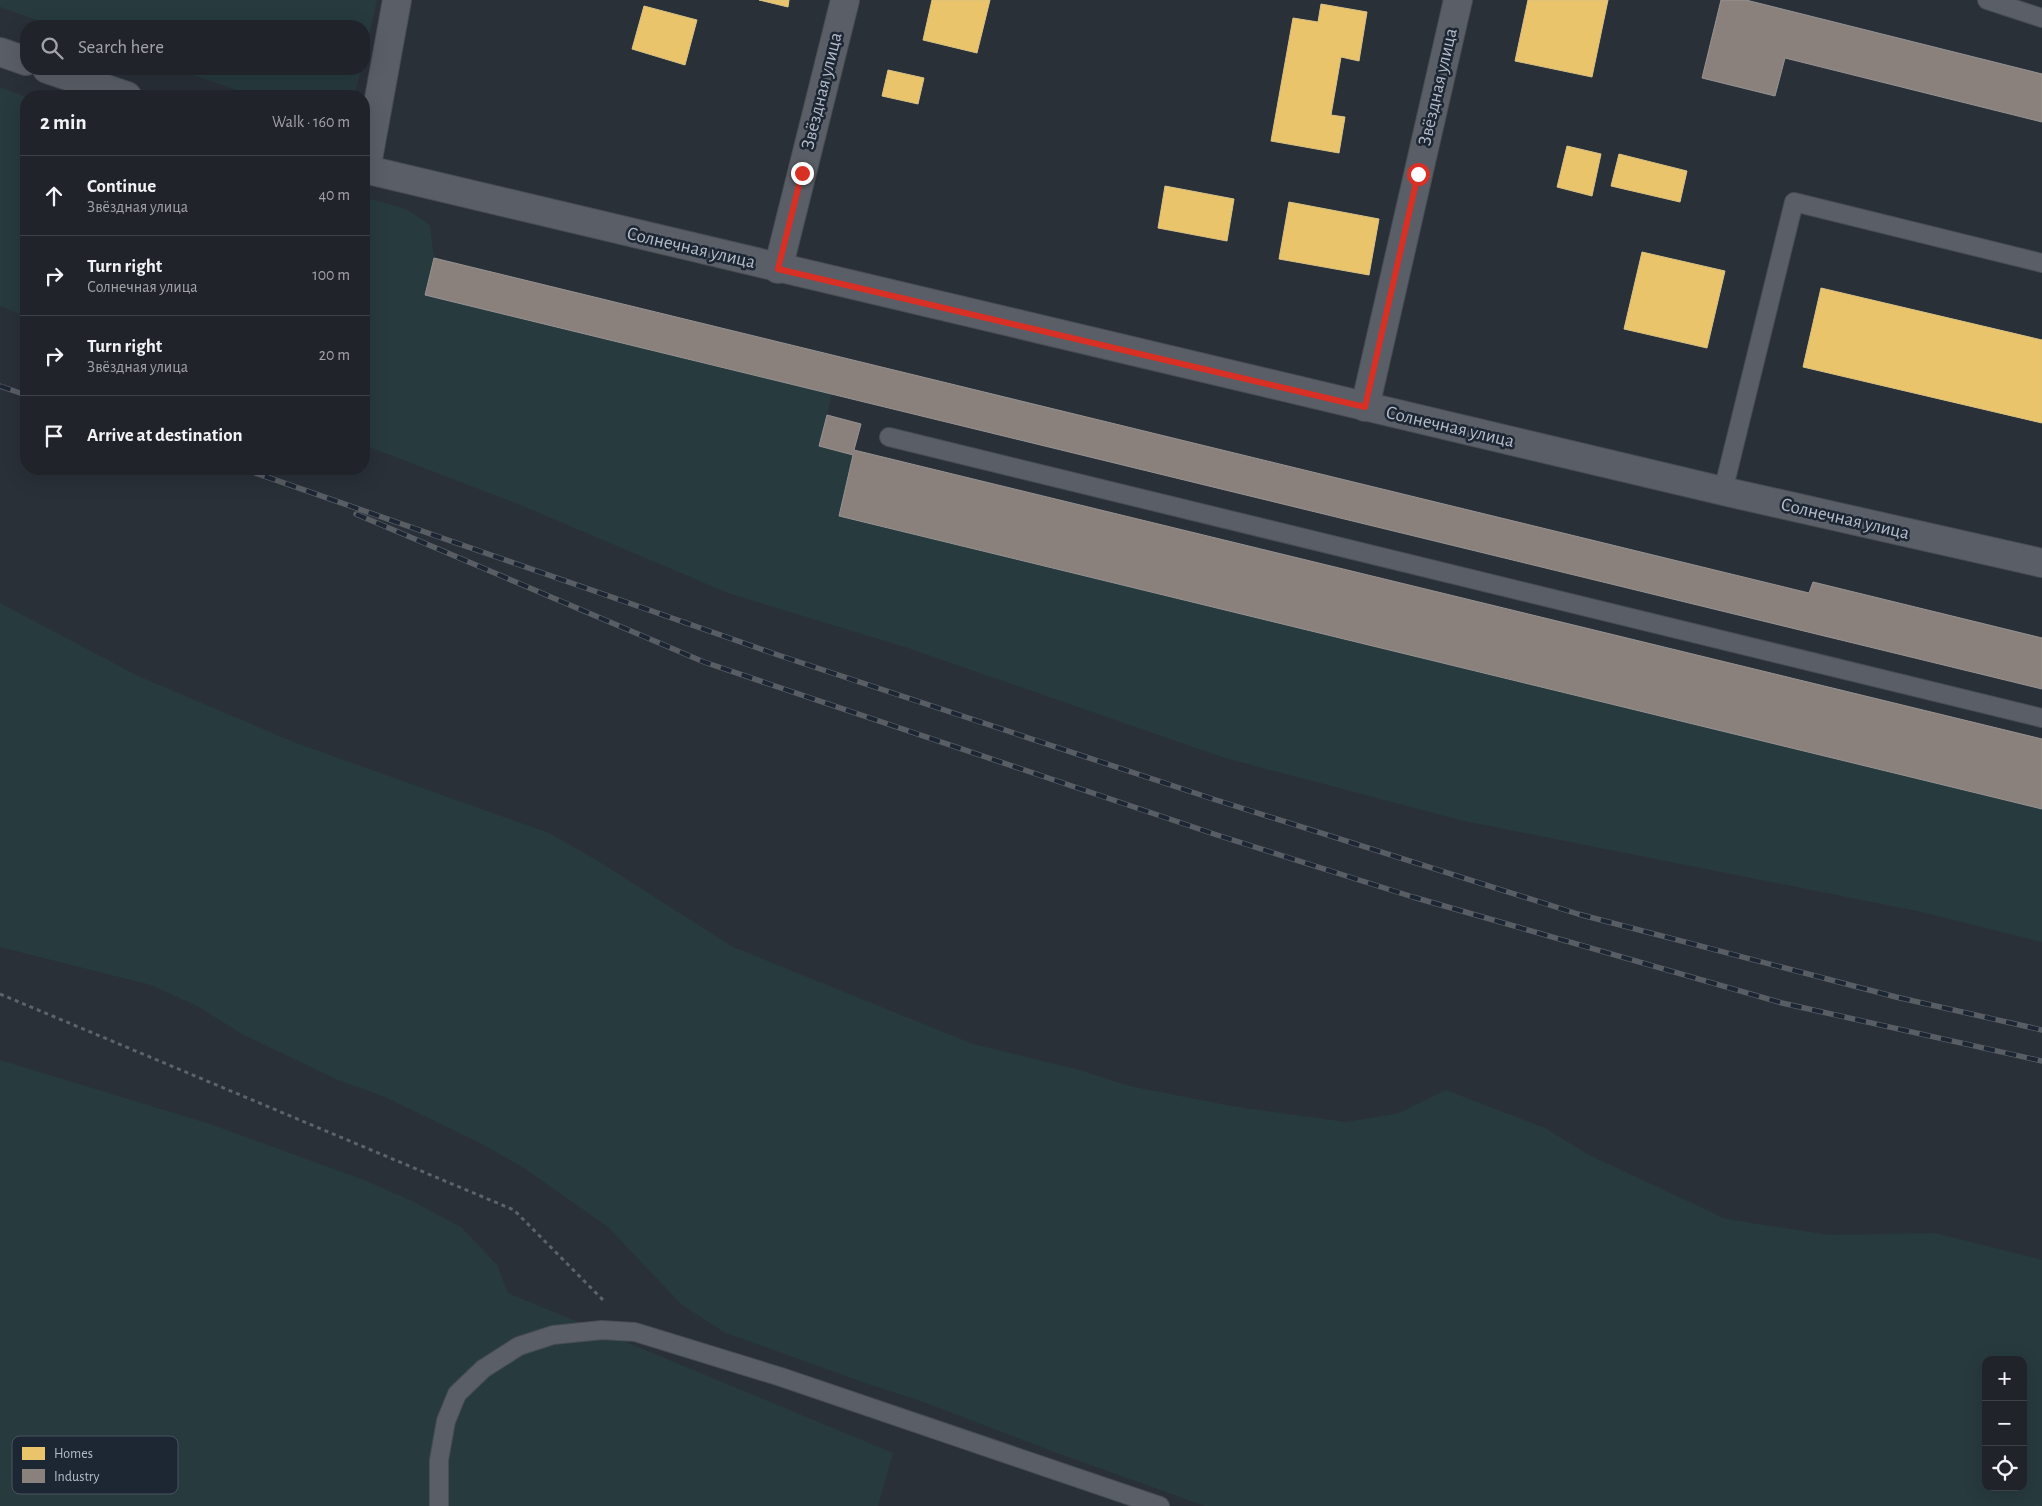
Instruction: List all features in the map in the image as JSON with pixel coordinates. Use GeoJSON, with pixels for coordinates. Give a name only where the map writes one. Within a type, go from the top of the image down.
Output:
{"type":"FeatureCollection","features":[{"type":"Feature","properties":{"kind":"street"},"geometry":{"type":"LineString","coordinates":[[370,143],[397,0]]}},
{"type":"Feature","properties":{"kind":"street","name":"Звёздная улица"},"geometry":{"type":"LineString","coordinates":[[778,269],[845,0]]}},
{"type":"Feature","properties":{"kind":"street","name":"Звёздная улица"},"geometry":{"type":"LineString","coordinates":[[1365,407],[1458,0]]}},
{"type":"Feature","properties":{"kind":"street"},"geometry":{"type":"LineString","coordinates":[[0,52],[20,59]]}},
{"type":"Feature","properties":{"kind":"street"},"geometry":{"type":"LineString","coordinates":[[66,75],[109,90]]}},
{"type":"Feature","properties":{"kind":"street","name":"Солнечная улица"},"geometry":{"type":"LineString","coordinates":[[370,171],[1723,491],[2042,563]]}},
{"type":"Feature","properties":{"kind":"lane"},"geometry":{"type":"LineString","coordinates":[[1987,0],[2042,18]]}},
{"type":"Feature","properties":{"kind":"lane"},"geometry":{"type":"LineString","coordinates":[[1723,491],[1794,202],[2042,262]]}},
{"type":"Feature","properties":{"kind":"lane"},"geometry":{"type":"LineString","coordinates":[[889,437],[2042,718]]}},
{"type":"Feature","properties":{"kind":"lane"},"geometry":{"type":"LineString","coordinates":[[440,1506],[439,1460],[446,1421],[458,1394],[483,1369],[519,1346],[553,1335],[602,1330],[635,1332],[781,1377],[1160,1506]]}},
{"type":"Feature","properties":{"kind":"path"},"geometry":{"type":"LineString","coordinates":[[0,994],[514,1210],[635,1332]]}},
{"type":"Feature","properties":{"kind":"green space"},"geometry":{"type":"Polygon","coordinates":[[[0,0],[377,0],[370,31],[370,20],[37,20],[0,7],[0,0]]]}},
{"type":"Feature","properties":{"kind":"green space"},"geometry":{"type":"Polygon","coordinates":[[[193,75],[360,75],[355,90],[237,90],[193,75]]]}},
{"type":"Feature","properties":{"kind":"green space"},"geometry":{"type":"Polygon","coordinates":[[[0,87],[20,95],[20,314],[0,306],[0,87]]]}},
{"type":"Feature","properties":{"kind":"green space"},"geometry":{"type":"Polygon","coordinates":[[[370,199],[406,209],[430,225],[434,258],[832,394],[819,446],[853,455],[839,516],[2042,809],[2042,942],[1917,911],[1460,820],[1225,758],[908,648],[728,593],[518,504],[370,447],[370,199]]]}},
{"type":"Feature","properties":{"kind":"green space"},"geometry":{"type":"Polygon","coordinates":[[[0,603],[138,676],[296,743],[549,833],[598,861],[733,947],[973,1044],[1076,1069],[1129,1086],[1237,1107],[1346,1122],[1399,1113],[1446,1090],[1545,1128],[1589,1155],[1726,1219],[1829,1235],[1934,1233],[2042,1260],[2042,1506],[1205,1506],[918,1400],[724,1332],[682,1305],[608,1227],[524,1168],[480,1143],[385,1097],[338,1080],[242,1034],[197,1006],[151,985],[0,947],[0,603]]]}},
{"type":"Feature","properties":{"kind":"green space"},"geometry":{"type":"Polygon","coordinates":[[[0,1060],[210,1124],[364,1180],[412,1201],[461,1227],[497,1265],[508,1293],[893,1453],[878,1506],[0,1506],[0,1060]]]}},
{"type":"Feature","properties":{"kind":"building: Homes"},"geometry":{"type":"Polygon","coordinates":[[[759,0],[789,0],[788,7],[759,0]]]}},
{"type":"Feature","properties":{"kind":"building: Homes"},"geometry":{"type":"Polygon","coordinates":[[[932,0],[990,0],[977,53],[923,40],[932,0]]]}},
{"type":"Feature","properties":{"kind":"building: Homes"},"geometry":{"type":"Polygon","coordinates":[[[1528,0],[1608,0],[1592,77],[1515,61],[1528,0]]]}},
{"type":"Feature","properties":{"kind":"building: Homes"},"geometry":{"type":"Polygon","coordinates":[[[1321,4],[1367,12],[1359,61],[1341,57],[1331,115],[1345,117],[1339,153],[1271,141],[1293,18],[1318,22],[1321,4]]]}},
{"type":"Feature","properties":{"kind":"building: Homes"},"geometry":{"type":"Polygon","coordinates":[[[644,6],[697,20],[685,65],[632,49],[644,6]]]}},
{"type":"Feature","properties":{"kind":"building: Homes"},"geometry":{"type":"Polygon","coordinates":[[[888,70],[924,78],[918,104],[882,96],[888,70]]]}},
{"type":"Feature","properties":{"kind":"building: Homes"},"geometry":{"type":"Polygon","coordinates":[[[1567,146],[1601,154],[1592,196],[1557,187],[1567,146]]]}},
{"type":"Feature","properties":{"kind":"building: Homes"},"geometry":{"type":"Polygon","coordinates":[[[1619,154],[1687,171],[1680,202],[1611,186],[1619,154]]]}},
{"type":"Feature","properties":{"kind":"building: Homes"},"geometry":{"type":"Polygon","coordinates":[[[1165,186],[1234,199],[1227,241],[1158,228],[1165,186]]]}},
{"type":"Feature","properties":{"kind":"building: Homes"},"geometry":{"type":"Polygon","coordinates":[[[1289,202],[1379,219],[1369,275],[1279,259],[1289,202]]]}},
{"type":"Feature","properties":{"kind":"building: Homes"},"geometry":{"type":"Polygon","coordinates":[[[1642,252],[1725,271],[1707,348],[1624,329],[1642,252]]]}},
{"type":"Feature","properties":{"kind":"building: Homes"},"geometry":{"type":"Polygon","coordinates":[[[1821,288],[2042,340],[2042,423],[1803,367],[1821,288]]]}},
{"type":"Feature","properties":{"kind":"building: Industry"},"geometry":{"type":"Polygon","coordinates":[[[1721,0],[1746,0],[2042,74],[2042,122],[1785,58],[1775,96],[1702,78],[1721,0]]]}},
{"type":"Feature","properties":{"kind":"building: Industry"},"geometry":{"type":"Polygon","coordinates":[[[434,258],[1809,593],[1813,582],[2042,638],[2042,689],[425,295],[434,258]]]}},
{"type":"Feature","properties":{"kind":"building: Industry"},"geometry":{"type":"Polygon","coordinates":[[[827,415],[861,424],[854,450],[2042,739],[2042,809],[839,516],[853,455],[819,446],[827,415]]]}},
{"type":"Feature","properties":{"kind":"railway"},"geometry":{"type":"LineString","coordinates":[[0,386],[20,393]]}},
{"type":"Feature","properties":{"kind":"railway"},"geometry":{"type":"LineString","coordinates":[[261,475],[778,655],[1213,799],[1578,914],[1896,997],[2042,1030]]}},
{"type":"Feature","properties":{"kind":"railway"},"geometry":{"type":"LineString","coordinates":[[356,514],[704,662],[1217,835],[1413,897],[1782,1003],[2042,1061]]}},
{"type":"Feature","properties":{"kind":"route"},"geometry":{"type":"LineString","coordinates":[[802,173],[778,269],[1365,407],[1418,174]]}}]}
